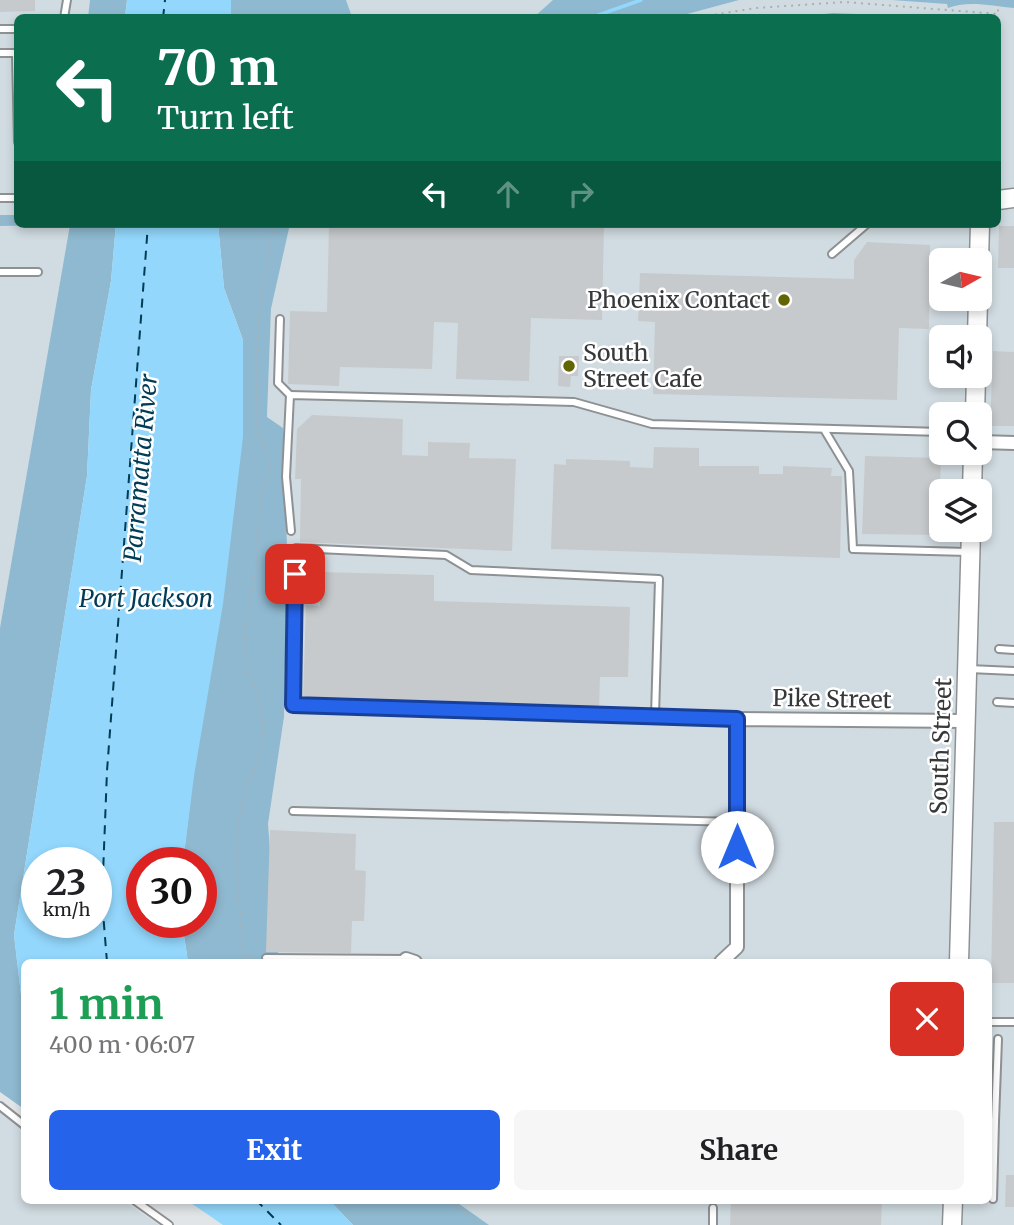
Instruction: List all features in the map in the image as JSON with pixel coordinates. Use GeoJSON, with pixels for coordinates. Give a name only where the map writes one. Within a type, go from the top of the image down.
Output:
{"type":"FeatureCollection","features":[{"type":"Feature","properties":{"kind":"street"},"geometry":{"type":"LineString","coordinates":[[979,248],[980,228]]}},
{"type":"Feature","properties":{"kind":"street"},"geometry":{"type":"LineString","coordinates":[[992,442],[1014,443]]}},
{"type":"Feature","properties":{"kind":"street","name":"South Street"},"geometry":{"type":"LineString","coordinates":[[959,959],[970,542]]}},
{"type":"Feature","properties":{"kind":"street"},"geometry":{"type":"LineString","coordinates":[[725,959],[737,947],[737,719]]}},
{"type":"Feature","properties":{"kind":"street","name":"Pike Street"},"geometry":{"type":"LineString","coordinates":[[737,719],[966,721]]}},
{"type":"Feature","properties":{"kind":"street"},"geometry":{"type":"LineString","coordinates":[[952,1225],[953,1204]]}},
{"type":"Feature","properties":{"kind":"lane"},"geometry":{"type":"LineString","coordinates":[[832,254],[862,228]]}},
{"type":"Feature","properties":{"kind":"lane"},"geometry":{"type":"LineString","coordinates":[[0,272],[38,272]]}},
{"type":"Feature","properties":{"kind":"lane"},"geometry":{"type":"LineString","coordinates":[[280,319],[278,383],[290,395],[574,401],[652,424],[929,432]]}},
{"type":"Feature","properties":{"kind":"lane"},"geometry":{"type":"LineString","coordinates":[[290,395],[286,477],[291,531]]}},
{"type":"Feature","properties":{"kind":"lane"},"geometry":{"type":"LineString","coordinates":[[825,431],[849,471],[853,548],[970,552]]}},
{"type":"Feature","properties":{"kind":"lane"},"geometry":{"type":"LineString","coordinates":[[656,716],[659,579],[471,570],[446,555],[296,548],[293,705],[737,719]]}},
{"type":"Feature","properties":{"kind":"lane"},"geometry":{"type":"LineString","coordinates":[[999,649],[1014,650]]}},
{"type":"Feature","properties":{"kind":"lane"},"geometry":{"type":"LineString","coordinates":[[967,669],[1014,671]]}},
{"type":"Feature","properties":{"kind":"lane"},"geometry":{"type":"LineString","coordinates":[[997,702],[1014,703]]}},
{"type":"Feature","properties":{"kind":"lane"},"geometry":{"type":"LineString","coordinates":[[293,811],[737,822]]}},
{"type":"Feature","properties":{"kind":"lane"},"geometry":{"type":"LineString","coordinates":[[266,958],[313,959]]}},
{"type":"Feature","properties":{"kind":"lane"},"geometry":{"type":"LineString","coordinates":[[992,1021],[1014,1022]]}},
{"type":"Feature","properties":{"kind":"lane"},"geometry":{"type":"LineString","coordinates":[[993,1199],[992,1121],[998,1039]]}},
{"type":"Feature","properties":{"kind":"lane"},"geometry":{"type":"LineString","coordinates":[[0,1106],[21,1123]]}},
{"type":"Feature","properties":{"kind":"lane"},"geometry":{"type":"LineString","coordinates":[[140,1204],[169,1225]]}},
{"type":"Feature","properties":{"kind":"lane"},"geometry":{"type":"LineString","coordinates":[[713,1208],[713,1225]]}},
{"type":"Feature","properties":{"kind":"path"},"geometry":{"type":"LineString","coordinates":[[719,14],[756,8],[845,2],[998,14],[998,0]]}},
{"type":"Feature","properties":{"kind":"path"},"geometry":{"type":"LineString","coordinates":[[244,959],[236,859],[240,809],[262,745],[263,723],[247,666],[244,634],[256,567],[261,498],[271,462],[256,427],[256,372],[260,303],[274,228]]}},
{"type":"Feature","properties":{"kind":"path"},"geometry":{"type":"LineString","coordinates":[[259,959],[266,958]]}},
{"type":"Feature","properties":{"kind":"path"},"geometry":{"type":"LineString","coordinates":[[452,1204],[479,1225]]}},
{"type":"Feature","properties":{"kind":"shaded area"},"geometry":{"type":"Polygon","coordinates":[[[0,0],[90,0],[88,14],[14,14],[14,215],[0,215],[0,0]]]}},
{"type":"Feature","properties":{"kind":"shaded area"},"geometry":{"type":"Polygon","coordinates":[[[90,0],[127,0],[125,14],[88,14],[90,0]]]}},
{"type":"Feature","properties":{"kind":"shaded area"},"geometry":{"type":"Polygon","coordinates":[[[231,0],[346,0],[351,14],[231,14],[231,0]]]}},
{"type":"Feature","properties":{"kind":"shaded area"},"geometry":{"type":"Polygon","coordinates":[[[346,0],[1014,0],[1014,1225],[489,1225],[459,1204],[992,1204],[992,959],[279,959],[268,824],[284,717],[287,546],[283,428],[267,417],[271,309],[289,228],[1001,228],[1001,14],[351,14],[346,0]]]}},
{"type":"Feature","properties":{"kind":"shaded area"},"geometry":{"type":"Polygon","coordinates":[[[553,0],[739,0],[687,14],[537,14],[553,0]]]}},
{"type":"Feature","properties":{"kind":"shaded area"},"geometry":{"type":"Polygon","coordinates":[[[892,0],[1014,0],[1014,8],[972,4],[948,8],[947,4],[892,0]]]}},
{"type":"Feature","properties":{"kind":"shaded area"},"geometry":{"type":"Polygon","coordinates":[[[0,215],[14,215],[14,226],[0,226],[0,215]]]}},
{"type":"Feature","properties":{"kind":"shaded area"},"geometry":{"type":"Polygon","coordinates":[[[0,226],[70,228],[0,628],[0,226]]]}},
{"type":"Feature","properties":{"kind":"shaded area"},"geometry":{"type":"Polygon","coordinates":[[[69,228],[116,228],[111,281],[91,390],[87,476],[28,847],[21,847],[21,891],[14,935],[21,994],[21,1107],[0,1092],[0,628],[69,228]]]}},
{"type":"Feature","properties":{"kind":"shaded area"},"geometry":{"type":"Polygon","coordinates":[[[218,228],[289,228],[271,309],[267,417],[283,428],[287,546],[284,717],[268,824],[279,959],[188,959],[184,938],[217,938],[217,847],[185,847],[243,340],[224,288],[218,228]]]}},
{"type":"Feature","properties":{"kind":"shaded area"},"geometry":{"type":"Polygon","coordinates":[[[0,1109],[21,1126],[21,1204],[128,1204],[159,1225],[0,1225],[0,1109]]]}},
{"type":"Feature","properties":{"kind":"shaded area"},"geometry":{"type":"Polygon","coordinates":[[[333,1204],[459,1204],[489,1225],[353,1225],[333,1204]]]}},
{"type":"Feature","properties":{"kind":"water"},"geometry":{"type":"Polygon","coordinates":[[[127,0],[231,0],[231,14],[125,14],[127,0]]]}},
{"type":"Feature","properties":{"kind":"water","name":"Port Jackson"},"geometry":{"type":"Polygon","coordinates":[[[116,228],[218,228],[224,288],[243,340],[243,437],[223,604],[185,847],[126,847],[126,938],[184,938],[188,959],[21,959],[21,994],[14,935],[21,891],[21,938],[112,938],[112,847],[28,847],[87,476],[91,390],[111,281],[116,228]]]}},
{"type":"Feature","properties":{"kind":"water"},"geometry":{"type":"Polygon","coordinates":[[[192,1204],[333,1204],[353,1225],[223,1225],[192,1204]]]}},
{"type":"Feature","properties":{"kind":"building"},"geometry":{"type":"Polygon","coordinates":[[[0,0],[35,0],[35,11],[0,12],[0,0]]]}},
{"type":"Feature","properties":{"kind":"building"},"geometry":{"type":"Polygon","coordinates":[[[1014,226],[1014,268],[998,268],[999,228],[1014,226]]]}},
{"type":"Feature","properties":{"kind":"building"},"geometry":{"type":"Polygon","coordinates":[[[329,228],[604,228],[602,320],[531,318],[529,381],[456,379],[458,323],[434,322],[432,369],[340,367],[339,386],[288,384],[290,311],[327,312],[329,228]]]}},
{"type":"Feature","properties":{"kind":"building","name":"Phoenix Contact"},"geometry":{"type":"Polygon","coordinates":[[[867,242],[930,245],[929,329],[899,328],[897,400],[653,394],[655,322],[638,321],[640,273],[854,279],[854,260],[867,242]]]}},
{"type":"Feature","properties":{"kind":"building"},"geometry":{"type":"Polygon","coordinates":[[[993,351],[1014,352],[1014,426],[992,426],[993,351]]]}},
{"type":"Feature","properties":{"kind":"building","name":"South Street Cafe"},"geometry":{"type":"Polygon","coordinates":[[[559,356],[579,356],[578,376],[571,376],[570,387],[558,386],[559,356]]]}},
{"type":"Feature","properties":{"kind":"building"},"geometry":{"type":"Polygon","coordinates":[[[312,415],[403,419],[402,455],[428,456],[428,442],[470,443],[469,458],[516,459],[512,551],[300,542],[301,479],[295,479],[297,429],[312,415]]]}},
{"type":"Feature","properties":{"kind":"building"},"geometry":{"type":"Polygon","coordinates":[[[654,447],[699,448],[699,466],[759,466],[759,474],[783,474],[783,466],[832,468],[831,476],[842,476],[840,558],[551,549],[554,464],[566,465],[566,459],[630,461],[630,467],[653,468],[654,447]]]}},
{"type":"Feature","properties":{"kind":"building"},"geometry":{"type":"Polygon","coordinates":[[[865,456],[929,458],[929,465],[941,465],[940,479],[929,479],[929,535],[862,534],[865,456]]]}},
{"type":"Feature","properties":{"kind":"building"},"geometry":{"type":"Polygon","coordinates":[[[321,572],[434,575],[434,601],[630,607],[628,677],[600,677],[599,709],[303,699],[306,605],[320,606],[321,572]]]}},
{"type":"Feature","properties":{"kind":"building"},"geometry":{"type":"Polygon","coordinates":[[[994,822],[1014,822],[1014,983],[992,983],[994,822]]]}},
{"type":"Feature","properties":{"kind":"building"},"geometry":{"type":"Polygon","coordinates":[[[270,830],[356,834],[355,870],[366,871],[364,921],[352,921],[351,953],[266,952],[270,830]]]}},
{"type":"Feature","properties":{"kind":"building"},"geometry":{"type":"Polygon","coordinates":[[[1006,1175],[1014,1175],[1014,1207],[1005,1207],[1006,1175]]]}},
{"type":"Feature","properties":{"kind":"building"},"geometry":{"type":"Polygon","coordinates":[[[731,1204],[882,1204],[881,1225],[730,1225],[731,1204]]]}},
{"type":"Feature","properties":{"kind":"waterway"},"geometry":{"type":"LineString","coordinates":[[601,14],[641,0]]}},
{"type":"Feature","properties":{"kind":"ferry route"},"geometry":{"type":"LineString","coordinates":[[163,14],[165,0]]}},
{"type":"Feature","properties":{"kind":"ferry route"},"geometry":{"type":"LineString","coordinates":[[107,959],[102,900],[107,771],[148,228]]}},
{"type":"Feature","properties":{"kind":"ferry route"},"geometry":{"type":"LineString","coordinates":[[260,1204],[281,1225]]}},
{"type":"Feature","properties":{"kind":"place","name":"Phoenix Contact"},"geometry":{"type":"Point","coordinates":[784,300]}},
{"type":"Feature","properties":{"kind":"place","name":"South Street Cafe"},"geometry":{"type":"Point","coordinates":[569,366]}},
{"type":"Feature","properties":{"kind":"route"},"geometry":{"type":"LineString","coordinates":[[295,574],[293,705],[737,719],[737,847]]}},
{"type":"Feature","properties":{"kind":"water label","name":"Parramatta River"},"geometry":{"type":"Point","coordinates":[141,468]}}]}
